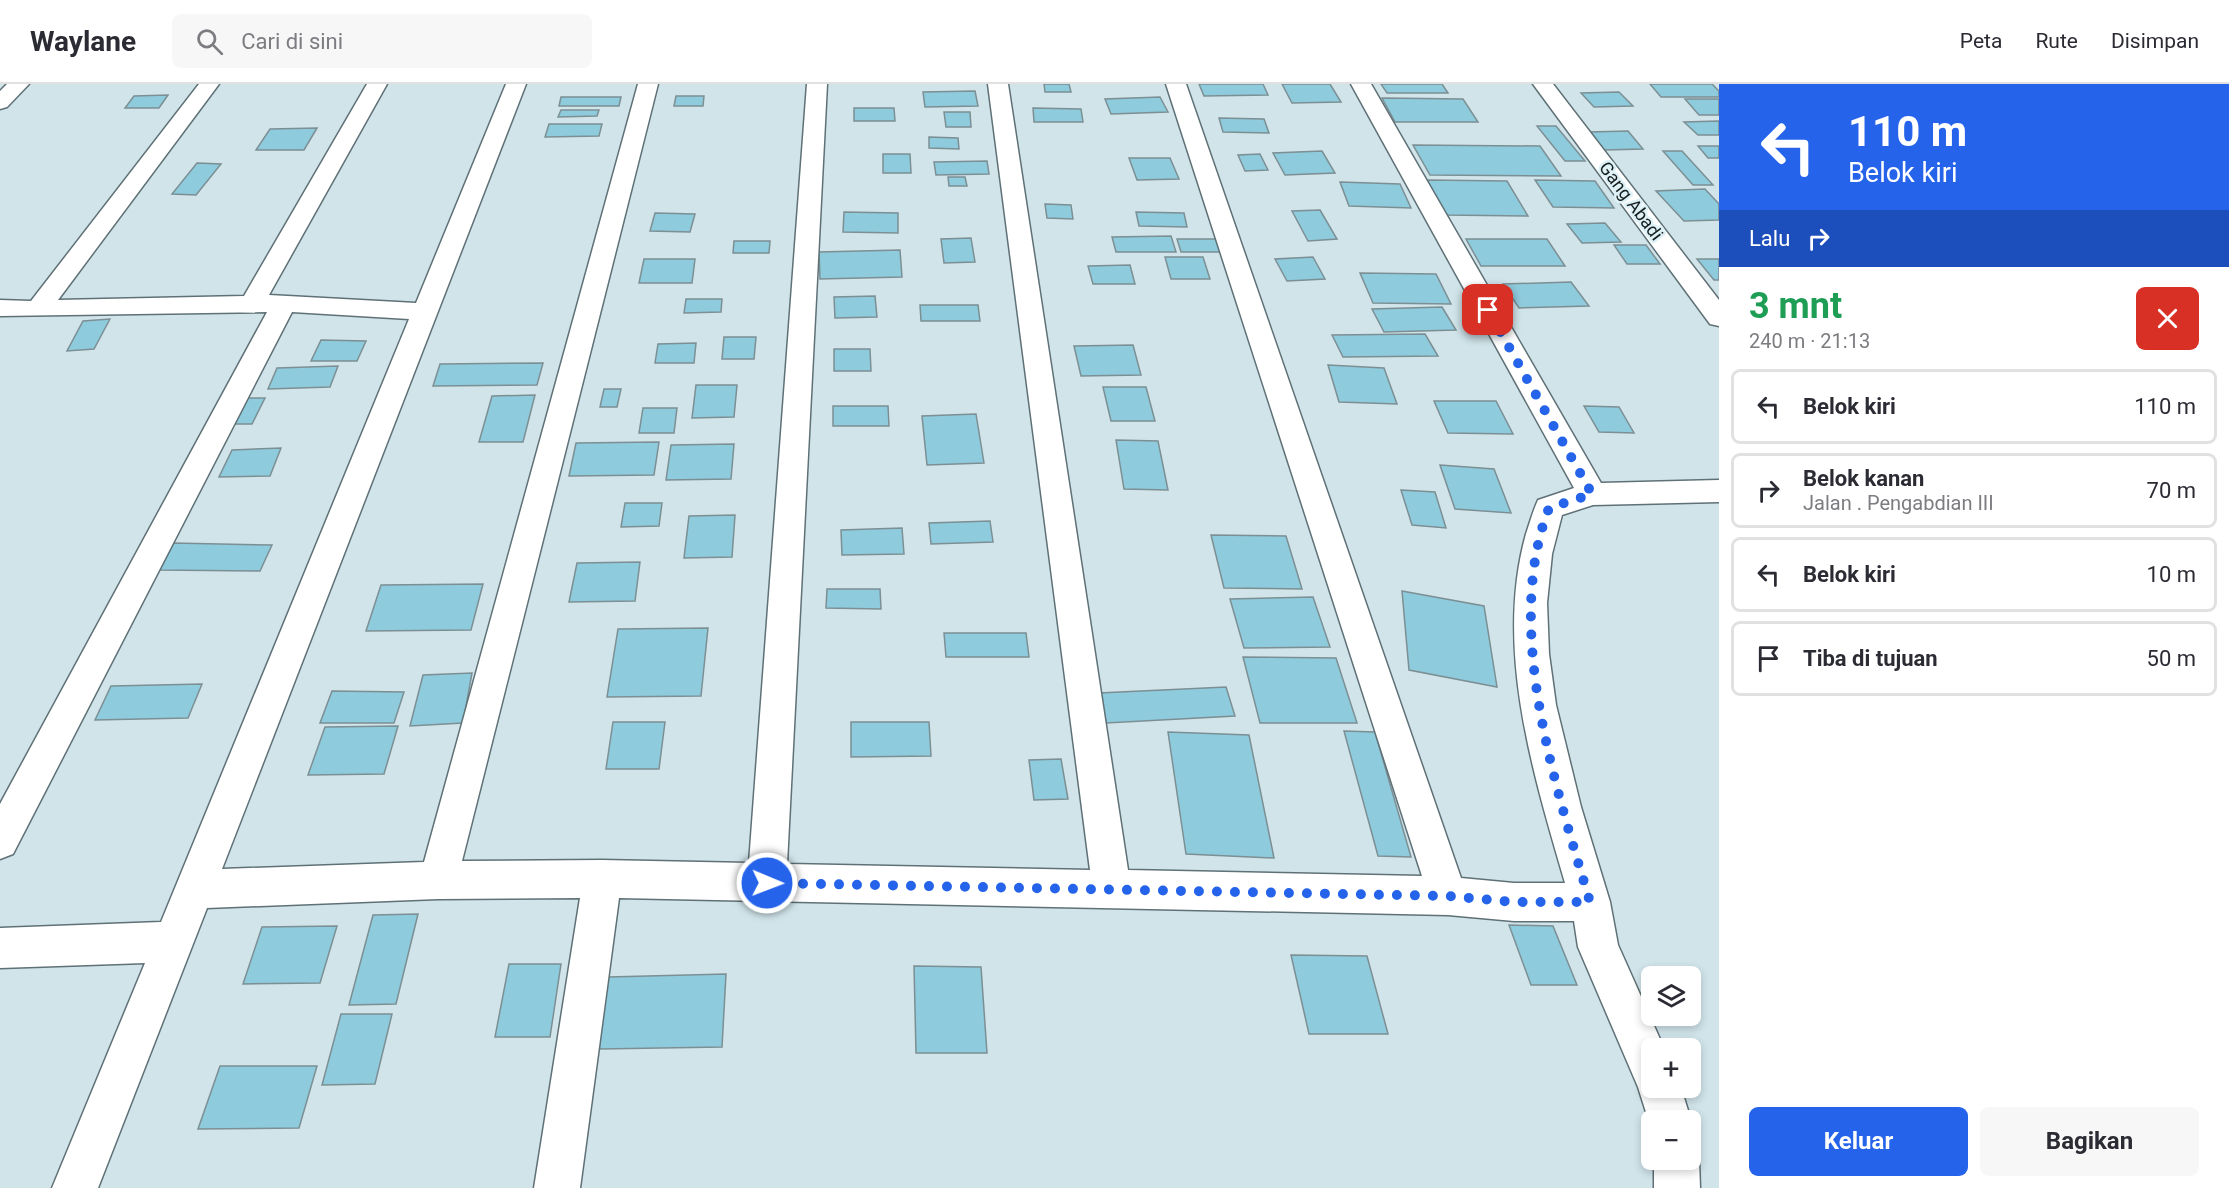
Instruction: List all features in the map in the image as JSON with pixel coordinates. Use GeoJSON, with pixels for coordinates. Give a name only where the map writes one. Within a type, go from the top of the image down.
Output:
{"type":"FeatureCollection","features":[{"type":"Feature","properties":{"kind":"street"},"geometry":{"type":"LineString","coordinates":[[0,103],[19,84]]}},
{"type":"Feature","properties":{"kind":"street"},"geometry":{"type":"LineString","coordinates":[[38,309],[209,84]]}},
{"type":"Feature","properties":{"kind":"street"},"geometry":{"type":"LineString","coordinates":[[252,303],[377,84]]}},
{"type":"Feature","properties":{"kind":"street"},"geometry":{"type":"LineString","coordinates":[[75,1188],[516,84]]}},
{"type":"Feature","properties":{"kind":"street"},"geometry":{"type":"LineString","coordinates":[[438,880],[648,84]]}},
{"type":"Feature","properties":{"kind":"street"},"geometry":{"type":"LineString","coordinates":[[767,883],[817,84]]}},
{"type":"Feature","properties":{"kind":"street"},"geometry":{"type":"LineString","coordinates":[[998,84],[1112,891]]}},
{"type":"Feature","properties":{"kind":"street"},"geometry":{"type":"LineString","coordinates":[[1176,84],[1448,896]]}},
{"type":"Feature","properties":{"kind":"street"},"geometry":{"type":"LineString","coordinates":[[1361,84],[1592,494]]}},
{"type":"Feature","properties":{"kind":"street","name":"Gang Abadi"},"geometry":{"type":"LineString","coordinates":[[1543,84],[1719,318]]}},
{"type":"Feature","properties":{"kind":"street"},"geometry":{"type":"LineString","coordinates":[[0,308],[284,303],[424,312]]}},
{"type":"Feature","properties":{"kind":"street"},"geometry":{"type":"LineString","coordinates":[[0,841],[284,303]]}},
{"type":"Feature","properties":{"kind":"street"},"geometry":{"type":"LineString","coordinates":[[1641,1045],[1599,947],[1590,902],[1563,812],[1539,704],[1530,597],[1538,537],[1549,508],[1592,494],[1719,491]]}},
{"type":"Feature","properties":{"kind":"street"},"geometry":{"type":"LineString","coordinates":[[194,889],[438,880],[602,879],[1448,896],[1514,902],[1590,902]]}},
{"type":"Feature","properties":{"kind":"street"},"geometry":{"type":"LineString","coordinates":[[557,1188],[602,879]]}},
{"type":"Feature","properties":{"kind":"street"},"geometry":{"type":"LineString","coordinates":[[0,948],[174,942]]}},
{"type":"Feature","properties":{"kind":"street"},"geometry":{"type":"LineString","coordinates":[[1676,1170],[1677,1188]]}},
{"type":"Feature","properties":{"kind":"building"},"geometry":{"type":"Polygon","coordinates":[[[1044,84],[1069,84],[1071,92],[1045,92],[1044,84]]]}},
{"type":"Feature","properties":{"kind":"building"},"geometry":{"type":"Polygon","coordinates":[[[1199,84],[1263,84],[1268,95],[1204,96],[1199,84]]]}},
{"type":"Feature","properties":{"kind":"building"},"geometry":{"type":"Polygon","coordinates":[[[1282,84],[1330,84],[1341,102],[1292,103],[1282,84]]]}},
{"type":"Feature","properties":{"kind":"building"},"geometry":{"type":"Polygon","coordinates":[[[1381,84],[1442,84],[1448,93],[1387,93],[1381,84]]]}},
{"type":"Feature","properties":{"kind":"building"},"geometry":{"type":"Polygon","coordinates":[[[1650,84],[1712,84],[1719,91],[1719,97],[1661,97],[1650,84]]]}},
{"type":"Feature","properties":{"kind":"building"},"geometry":{"type":"Polygon","coordinates":[[[975,91],[978,106],[925,107],[923,92],[975,91]]]}},
{"type":"Feature","properties":{"kind":"building"},"geometry":{"type":"Polygon","coordinates":[[[1619,92],[1633,106],[1594,107],[1581,93],[1619,92]]]}},
{"type":"Feature","properties":{"kind":"building"},"geometry":{"type":"Polygon","coordinates":[[[168,95],[159,108],[125,108],[134,96],[168,95]]]}},
{"type":"Feature","properties":{"kind":"building"},"geometry":{"type":"Polygon","coordinates":[[[676,96],[704,96],[703,106],[674,106],[676,96]]]}},
{"type":"Feature","properties":{"kind":"building"},"geometry":{"type":"Polygon","coordinates":[[[561,97],[621,97],[619,106],[559,106],[561,97]]]}},
{"type":"Feature","properties":{"kind":"building"},"geometry":{"type":"Polygon","coordinates":[[[1160,97],[1168,112],[1111,114],[1105,99],[1160,97]]]}},
{"type":"Feature","properties":{"kind":"building"},"geometry":{"type":"Polygon","coordinates":[[[1382,98],[1463,99],[1478,122],[1395,122],[1382,98]]]}},
{"type":"Feature","properties":{"kind":"building"},"geometry":{"type":"Polygon","coordinates":[[[1685,99],[1719,99],[1719,115],[1699,115],[1685,99]]]}},
{"type":"Feature","properties":{"kind":"building"},"geometry":{"type":"Polygon","coordinates":[[[854,108],[894,108],[895,121],[854,121],[854,108]]]}},
{"type":"Feature","properties":{"kind":"building"},"geometry":{"type":"Polygon","coordinates":[[[1033,108],[1081,109],[1083,122],[1034,122],[1033,108]]]}},
{"type":"Feature","properties":{"kind":"building"},"geometry":{"type":"Polygon","coordinates":[[[561,110],[599,110],[597,116],[558,117],[561,110]]]}},
{"type":"Feature","properties":{"kind":"building"},"geometry":{"type":"Polygon","coordinates":[[[944,112],[970,112],[971,127],[946,127],[944,112]]]}},
{"type":"Feature","properties":{"kind":"building"},"geometry":{"type":"Polygon","coordinates":[[[1219,118],[1264,119],[1269,133],[1223,132],[1219,118]]]}},
{"type":"Feature","properties":{"kind":"building"},"geometry":{"type":"Polygon","coordinates":[[[1719,121],[1719,135],[1698,135],[1684,122],[1719,121]]]}},
{"type":"Feature","properties":{"kind":"building"},"geometry":{"type":"Polygon","coordinates":[[[549,124],[602,124],[599,136],[545,137],[549,124]]]}},
{"type":"Feature","properties":{"kind":"building"},"geometry":{"type":"Polygon","coordinates":[[[1537,126],[1556,126],[1585,161],[1565,161],[1537,126]]]}},
{"type":"Feature","properties":{"kind":"building"},"geometry":{"type":"Polygon","coordinates":[[[317,128],[304,150],[256,150],[270,129],[317,128]]]}},
{"type":"Feature","properties":{"kind":"building"},"geometry":{"type":"Polygon","coordinates":[[[1628,131],[1643,149],[1604,150],[1589,132],[1628,131]]]}},
{"type":"Feature","properties":{"kind":"building"},"geometry":{"type":"Polygon","coordinates":[[[929,137],[958,138],[959,149],[929,148],[929,137]]]}},
{"type":"Feature","properties":{"kind":"building"},"geometry":{"type":"Polygon","coordinates":[[[1413,145],[1540,146],[1561,176],[1430,175],[1413,145]]]}},
{"type":"Feature","properties":{"kind":"building"},"geometry":{"type":"Polygon","coordinates":[[[1698,146],[1719,146],[1719,158],[1708,158],[1698,146]]]}},
{"type":"Feature","properties":{"kind":"building"},"geometry":{"type":"Polygon","coordinates":[[[1322,151],[1335,173],[1285,175],[1273,153],[1322,151]]]}},
{"type":"Feature","properties":{"kind":"building"},"geometry":{"type":"Polygon","coordinates":[[[1663,151],[1682,151],[1713,185],[1693,185],[1663,151]]]}},
{"type":"Feature","properties":{"kind":"building"},"geometry":{"type":"Polygon","coordinates":[[[883,154],[910,154],[911,173],[883,173],[883,154]]]}},
{"type":"Feature","properties":{"kind":"building"},"geometry":{"type":"Polygon","coordinates":[[[1260,154],[1268,170],[1245,171],[1238,155],[1260,154]]]}},
{"type":"Feature","properties":{"kind":"building"},"geometry":{"type":"Polygon","coordinates":[[[1129,158],[1170,158],[1179,179],[1137,180],[1129,158]]]}},
{"type":"Feature","properties":{"kind":"building"},"geometry":{"type":"Polygon","coordinates":[[[987,161],[989,174],[936,175],[934,162],[987,161]]]}},
{"type":"Feature","properties":{"kind":"building"},"geometry":{"type":"Polygon","coordinates":[[[197,163],[221,164],[196,195],[172,194],[197,163]]]}},
{"type":"Feature","properties":{"kind":"building"},"geometry":{"type":"Polygon","coordinates":[[[948,177],[965,177],[967,186],[949,186],[948,177]]]}},
{"type":"Feature","properties":{"kind":"building"},"geometry":{"type":"Polygon","coordinates":[[[1427,180],[1507,181],[1528,216],[1445,215],[1427,180]]]}},
{"type":"Feature","properties":{"kind":"building"},"geometry":{"type":"Polygon","coordinates":[[[1535,180],[1595,181],[1614,208],[1553,207],[1535,180]]]}},
{"type":"Feature","properties":{"kind":"building"},"geometry":{"type":"Polygon","coordinates":[[[1340,182],[1400,184],[1411,208],[1349,206],[1340,182]]]}},
{"type":"Feature","properties":{"kind":"building"},"geometry":{"type":"Polygon","coordinates":[[[1705,189],[1719,204],[1719,220],[1684,221],[1656,191],[1705,189]]]}},
{"type":"Feature","properties":{"kind":"building"},"geometry":{"type":"Polygon","coordinates":[[[1045,204],[1071,205],[1073,219],[1047,218],[1045,204]]]}},
{"type":"Feature","properties":{"kind":"building"},"geometry":{"type":"Polygon","coordinates":[[[1320,210],[1337,239],[1308,241],[1292,211],[1320,210]]]}},
{"type":"Feature","properties":{"kind":"building"},"geometry":{"type":"Polygon","coordinates":[[[844,212],[898,213],[898,233],[843,232],[844,212]]]}},
{"type":"Feature","properties":{"kind":"building"},"geometry":{"type":"Polygon","coordinates":[[[1136,212],[1184,213],[1187,227],[1139,226],[1136,212]]]}},
{"type":"Feature","properties":{"kind":"building"},"geometry":{"type":"Polygon","coordinates":[[[655,213],[695,214],[690,232],[650,231],[655,213]]]}},
{"type":"Feature","properties":{"kind":"building"},"geometry":{"type":"Polygon","coordinates":[[[1605,223],[1621,242],[1582,243],[1567,224],[1605,223]]]}},
{"type":"Feature","properties":{"kind":"building"},"geometry":{"type":"Polygon","coordinates":[[[1171,236],[1176,252],[1116,252],[1112,237],[1171,236]]]}},
{"type":"Feature","properties":{"kind":"building"},"geometry":{"type":"Polygon","coordinates":[[[971,238],[975,262],[944,263],[941,239],[971,238]]]}},
{"type":"Feature","properties":{"kind":"building"},"geometry":{"type":"Polygon","coordinates":[[[1177,239],[1219,239],[1224,252],[1181,252],[1177,239]]]}},
{"type":"Feature","properties":{"kind":"building"},"geometry":{"type":"Polygon","coordinates":[[[1466,239],[1547,239],[1565,266],[1481,266],[1466,239]]]}},
{"type":"Feature","properties":{"kind":"building"},"geometry":{"type":"Polygon","coordinates":[[[734,241],[770,241],[769,253],[733,253],[734,241]]]}},
{"type":"Feature","properties":{"kind":"building"},"geometry":{"type":"Polygon","coordinates":[[[1614,245],[1646,245],[1660,264],[1627,264],[1614,245]]]}},
{"type":"Feature","properties":{"kind":"building"},"geometry":{"type":"Polygon","coordinates":[[[900,250],[902,277],[820,279],[819,252],[900,250]]]}},
{"type":"Feature","properties":{"kind":"building"},"geometry":{"type":"Polygon","coordinates":[[[1165,257],[1203,257],[1210,279],[1171,279],[1165,257]]]}},
{"type":"Feature","properties":{"kind":"building"},"geometry":{"type":"Polygon","coordinates":[[[1313,257],[1325,279],[1287,281],[1275,259],[1313,257]]]}},
{"type":"Feature","properties":{"kind":"building"},"geometry":{"type":"Polygon","coordinates":[[[644,259],[695,259],[692,283],[639,283],[644,259]]]}},
{"type":"Feature","properties":{"kind":"building"},"geometry":{"type":"Polygon","coordinates":[[[1697,259],[1719,259],[1719,280],[1714,280],[1697,259]]]}},
{"type":"Feature","properties":{"kind":"building"},"geometry":{"type":"Polygon","coordinates":[[[1130,265],[1135,284],[1093,284],[1088,266],[1130,265]]]}},
{"type":"Feature","properties":{"kind":"building"},"geometry":{"type":"Polygon","coordinates":[[[1360,273],[1436,274],[1451,304],[1373,303],[1360,273]]]}},
{"type":"Feature","properties":{"kind":"building"},"geometry":{"type":"Polygon","coordinates":[[[1571,282],[1589,306],[1519,308],[1503,284],[1571,282]]]}},
{"type":"Feature","properties":{"kind":"building"},"geometry":{"type":"Polygon","coordinates":[[[875,296],[877,317],[835,318],[834,297],[875,296]]]}},
{"type":"Feature","properties":{"kind":"building"},"geometry":{"type":"Polygon","coordinates":[[[686,299],[722,299],[721,312],[684,313],[686,299]]]}},
{"type":"Feature","properties":{"kind":"building"},"geometry":{"type":"Polygon","coordinates":[[[920,305],[978,305],[980,321],[921,321],[920,305]]]}},
{"type":"Feature","properties":{"kind":"building"},"geometry":{"type":"Polygon","coordinates":[[[1442,307],[1456,330],[1384,332],[1372,309],[1442,307]]]}},
{"type":"Feature","properties":{"kind":"building"},"geometry":{"type":"Polygon","coordinates":[[[110,319],[94,349],[67,351],[83,321],[110,319]]]}},
{"type":"Feature","properties":{"kind":"building"},"geometry":{"type":"Polygon","coordinates":[[[1425,334],[1438,356],[1343,357],[1332,335],[1425,334]]]}},
{"type":"Feature","properties":{"kind":"building"},"geometry":{"type":"Polygon","coordinates":[[[724,337],[756,337],[754,359],[722,359],[724,337]]]}},
{"type":"Feature","properties":{"kind":"building"},"geometry":{"type":"Polygon","coordinates":[[[321,340],[366,341],[357,361],[311,361],[321,340]]]}},
{"type":"Feature","properties":{"kind":"building"},"geometry":{"type":"Polygon","coordinates":[[[696,343],[694,363],[655,363],[658,344],[696,343]]]}},
{"type":"Feature","properties":{"kind":"building"},"geometry":{"type":"Polygon","coordinates":[[[1133,345],[1141,375],[1081,376],[1074,346],[1133,345]]]}},
{"type":"Feature","properties":{"kind":"building"},"geometry":{"type":"Polygon","coordinates":[[[834,349],[870,349],[871,371],[834,371],[834,349]]]}},
{"type":"Feature","properties":{"kind":"building"},"geometry":{"type":"Polygon","coordinates":[[[543,363],[537,385],[433,386],[440,364],[543,363]]]}},
{"type":"Feature","properties":{"kind":"building"},"geometry":{"type":"Polygon","coordinates":[[[1328,365],[1384,368],[1397,404],[1339,402],[1328,365]]]}},
{"type":"Feature","properties":{"kind":"building"},"geometry":{"type":"Polygon","coordinates":[[[338,366],[330,387],[268,389],[277,368],[338,366]]]}},
{"type":"Feature","properties":{"kind":"building"},"geometry":{"type":"Polygon","coordinates":[[[696,385],[737,385],[734,417],[692,418],[696,385]]]}},
{"type":"Feature","properties":{"kind":"building"},"geometry":{"type":"Polygon","coordinates":[[[1103,387],[1146,387],[1155,421],[1111,421],[1103,387]]]}},
{"type":"Feature","properties":{"kind":"building"},"geometry":{"type":"Polygon","coordinates":[[[604,389],[621,389],[617,407],[600,407],[604,389]]]}},
{"type":"Feature","properties":{"kind":"building"},"geometry":{"type":"Polygon","coordinates":[[[535,395],[523,442],[479,442],[492,396],[535,395]]]}},
{"type":"Feature","properties":{"kind":"building"},"geometry":{"type":"Polygon","coordinates":[[[241,398],[265,398],[252,424],[227,424],[241,398]]]}},
{"type":"Feature","properties":{"kind":"building"},"geometry":{"type":"Polygon","coordinates":[[[1434,401],[1496,401],[1513,434],[1448,433],[1434,401]]]}},
{"type":"Feature","properties":{"kind":"building"},"geometry":{"type":"Polygon","coordinates":[[[833,406],[888,406],[889,426],[833,426],[833,406]]]}},
{"type":"Feature","properties":{"kind":"building"},"geometry":{"type":"Polygon","coordinates":[[[1584,406],[1619,407],[1634,433],[1599,432],[1584,406]]]}},
{"type":"Feature","properties":{"kind":"building"},"geometry":{"type":"Polygon","coordinates":[[[643,408],[677,408],[674,433],[639,433],[643,408]]]}},
{"type":"Feature","properties":{"kind":"building"},"geometry":{"type":"Polygon","coordinates":[[[976,414],[984,463],[927,465],[922,416],[976,414]]]}},
{"type":"Feature","properties":{"kind":"building"},"geometry":{"type":"Polygon","coordinates":[[[1116,440],[1158,441],[1168,490],[1124,489],[1116,440]]]}},
{"type":"Feature","properties":{"kind":"building"},"geometry":{"type":"Polygon","coordinates":[[[659,442],[654,475],[569,476],[576,443],[659,442]]]}},
{"type":"Feature","properties":{"kind":"building"},"geometry":{"type":"Polygon","coordinates":[[[734,444],[731,479],[666,480],[671,445],[734,444]]]}},
{"type":"Feature","properties":{"kind":"building"},"geometry":{"type":"Polygon","coordinates":[[[281,448],[270,476],[219,477],[232,450],[281,448]]]}},
{"type":"Feature","properties":{"kind":"building"},"geometry":{"type":"Polygon","coordinates":[[[1440,465],[1494,469],[1511,513],[1455,509],[1440,465]]]}},
{"type":"Feature","properties":{"kind":"building"},"geometry":{"type":"Polygon","coordinates":[[[1401,490],[1435,492],[1446,528],[1412,525],[1401,490]]]}},
{"type":"Feature","properties":{"kind":"building"},"geometry":{"type":"Polygon","coordinates":[[[625,503],[662,503],[659,526],[621,527],[625,503]]]}},
{"type":"Feature","properties":{"kind":"building"},"geometry":{"type":"Polygon","coordinates":[[[735,515],[732,557],[684,558],[689,516],[735,515]]]}},
{"type":"Feature","properties":{"kind":"building"},"geometry":{"type":"Polygon","coordinates":[[[990,521],[993,542],[931,544],[929,523],[990,521]]]}},
{"type":"Feature","properties":{"kind":"building"},"geometry":{"type":"Polygon","coordinates":[[[902,528],[904,554],[842,555],[841,530],[902,528]]]}},
{"type":"Feature","properties":{"kind":"building"},"geometry":{"type":"Polygon","coordinates":[[[1211,535],[1286,536],[1302,589],[1224,588],[1211,535]]]}},
{"type":"Feature","properties":{"kind":"building"},"geometry":{"type":"Polygon","coordinates":[[[173,543],[272,545],[260,571],[159,570],[173,543]]]}},
{"type":"Feature","properties":{"kind":"building"},"geometry":{"type":"Polygon","coordinates":[[[640,562],[635,601],[569,602],[577,563],[640,562]]]}},
{"type":"Feature","properties":{"kind":"building"},"geometry":{"type":"Polygon","coordinates":[[[483,584],[471,630],[366,631],[381,585],[483,584]]]}},
{"type":"Feature","properties":{"kind":"building"},"geometry":{"type":"Polygon","coordinates":[[[827,589],[880,589],[881,609],[826,608],[827,589]]]}},
{"type":"Feature","properties":{"kind":"building"},"geometry":{"type":"Polygon","coordinates":[[[1402,591],[1484,606],[1497,687],[1409,670],[1402,591]]]}},
{"type":"Feature","properties":{"kind":"building"},"geometry":{"type":"Polygon","coordinates":[[[1313,597],[1330,647],[1244,648],[1230,599],[1313,597]]]}},
{"type":"Feature","properties":{"kind":"building"},"geometry":{"type":"Polygon","coordinates":[[[708,628],[701,696],[607,697],[618,629],[708,628]]]}},
{"type":"Feature","properties":{"kind":"building"},"geometry":{"type":"Polygon","coordinates":[[[944,633],[1026,633],[1029,657],[946,657],[944,633]]]}},
{"type":"Feature","properties":{"kind":"building"},"geometry":{"type":"Polygon","coordinates":[[[1243,657],[1336,658],[1357,723],[1260,723],[1243,657]]]}},
{"type":"Feature","properties":{"kind":"building"},"geometry":{"type":"Polygon","coordinates":[[[472,673],[463,723],[410,726],[423,675],[472,673]]]}},
{"type":"Feature","properties":{"kind":"building"},"geometry":{"type":"Polygon","coordinates":[[[202,684],[188,718],[95,720],[111,686],[202,684]]]}},
{"type":"Feature","properties":{"kind":"building"},"geometry":{"type":"Polygon","coordinates":[[[1226,687],[1235,716],[1106,723],[1099,693],[1226,687]]]}},
{"type":"Feature","properties":{"kind":"building"},"geometry":{"type":"Polygon","coordinates":[[[332,691],[404,692],[394,723],[320,723],[332,691]]]}},
{"type":"Feature","properties":{"kind":"building"},"geometry":{"type":"Polygon","coordinates":[[[613,722],[665,722],[659,769],[606,769],[613,722]]]}},
{"type":"Feature","properties":{"kind":"building"},"geometry":{"type":"Polygon","coordinates":[[[851,722],[929,722],[931,756],[851,757],[851,722]]]}},
{"type":"Feature","properties":{"kind":"building"},"geometry":{"type":"Polygon","coordinates":[[[398,726],[384,774],[308,775],[325,727],[398,726]]]}},
{"type":"Feature","properties":{"kind":"building"},"geometry":{"type":"Polygon","coordinates":[[[1344,731],[1375,732],[1411,857],[1378,856],[1344,731]]]}},
{"type":"Feature","properties":{"kind":"building"},"geometry":{"type":"Polygon","coordinates":[[[1168,732],[1249,735],[1274,858],[1186,854],[1168,732]]]}},
{"type":"Feature","properties":{"kind":"building"},"geometry":{"type":"Polygon","coordinates":[[[1061,759],[1068,799],[1034,800],[1029,760],[1061,759]]]}},
{"type":"Feature","properties":{"kind":"building"},"geometry":{"type":"Polygon","coordinates":[[[418,914],[396,1004],[349,1005],[373,915],[418,914]]]}},
{"type":"Feature","properties":{"kind":"building"},"geometry":{"type":"Polygon","coordinates":[[[1509,925],[1553,926],[1577,985],[1531,985],[1509,925]]]}},
{"type":"Feature","properties":{"kind":"building"},"geometry":{"type":"Polygon","coordinates":[[[337,926],[320,983],[243,984],[262,927],[337,926]]]}},
{"type":"Feature","properties":{"kind":"building"},"geometry":{"type":"Polygon","coordinates":[[[1291,955],[1367,956],[1388,1034],[1309,1034],[1291,955]]]}},
{"type":"Feature","properties":{"kind":"building"},"geometry":{"type":"Polygon","coordinates":[[[509,964],[561,964],[550,1037],[495,1037],[509,964]]]}},
{"type":"Feature","properties":{"kind":"building"},"geometry":{"type":"Polygon","coordinates":[[[914,966],[981,967],[987,1053],[916,1053],[914,966]]]}},
{"type":"Feature","properties":{"kind":"building"},"geometry":{"type":"Polygon","coordinates":[[[726,974],[722,1047],[599,1049],[608,977],[726,974]]]}},
{"type":"Feature","properties":{"kind":"building"},"geometry":{"type":"Polygon","coordinates":[[[341,1014],[392,1014],[375,1084],[322,1085],[341,1014]]]}},
{"type":"Feature","properties":{"kind":"building"},"geometry":{"type":"Polygon","coordinates":[[[220,1066],[317,1066],[299,1128],[198,1129],[220,1066]]]}},
{"type":"Feature","properties":{"kind":"route"},"geometry":{"type":"LineString","coordinates":[[767,883],[1448,896],[1514,902],[1554,900],[1590,902],[1563,812],[1539,704],[1530,597],[1538,537],[1549,508],[1592,494],[1488,310]]}}]}
